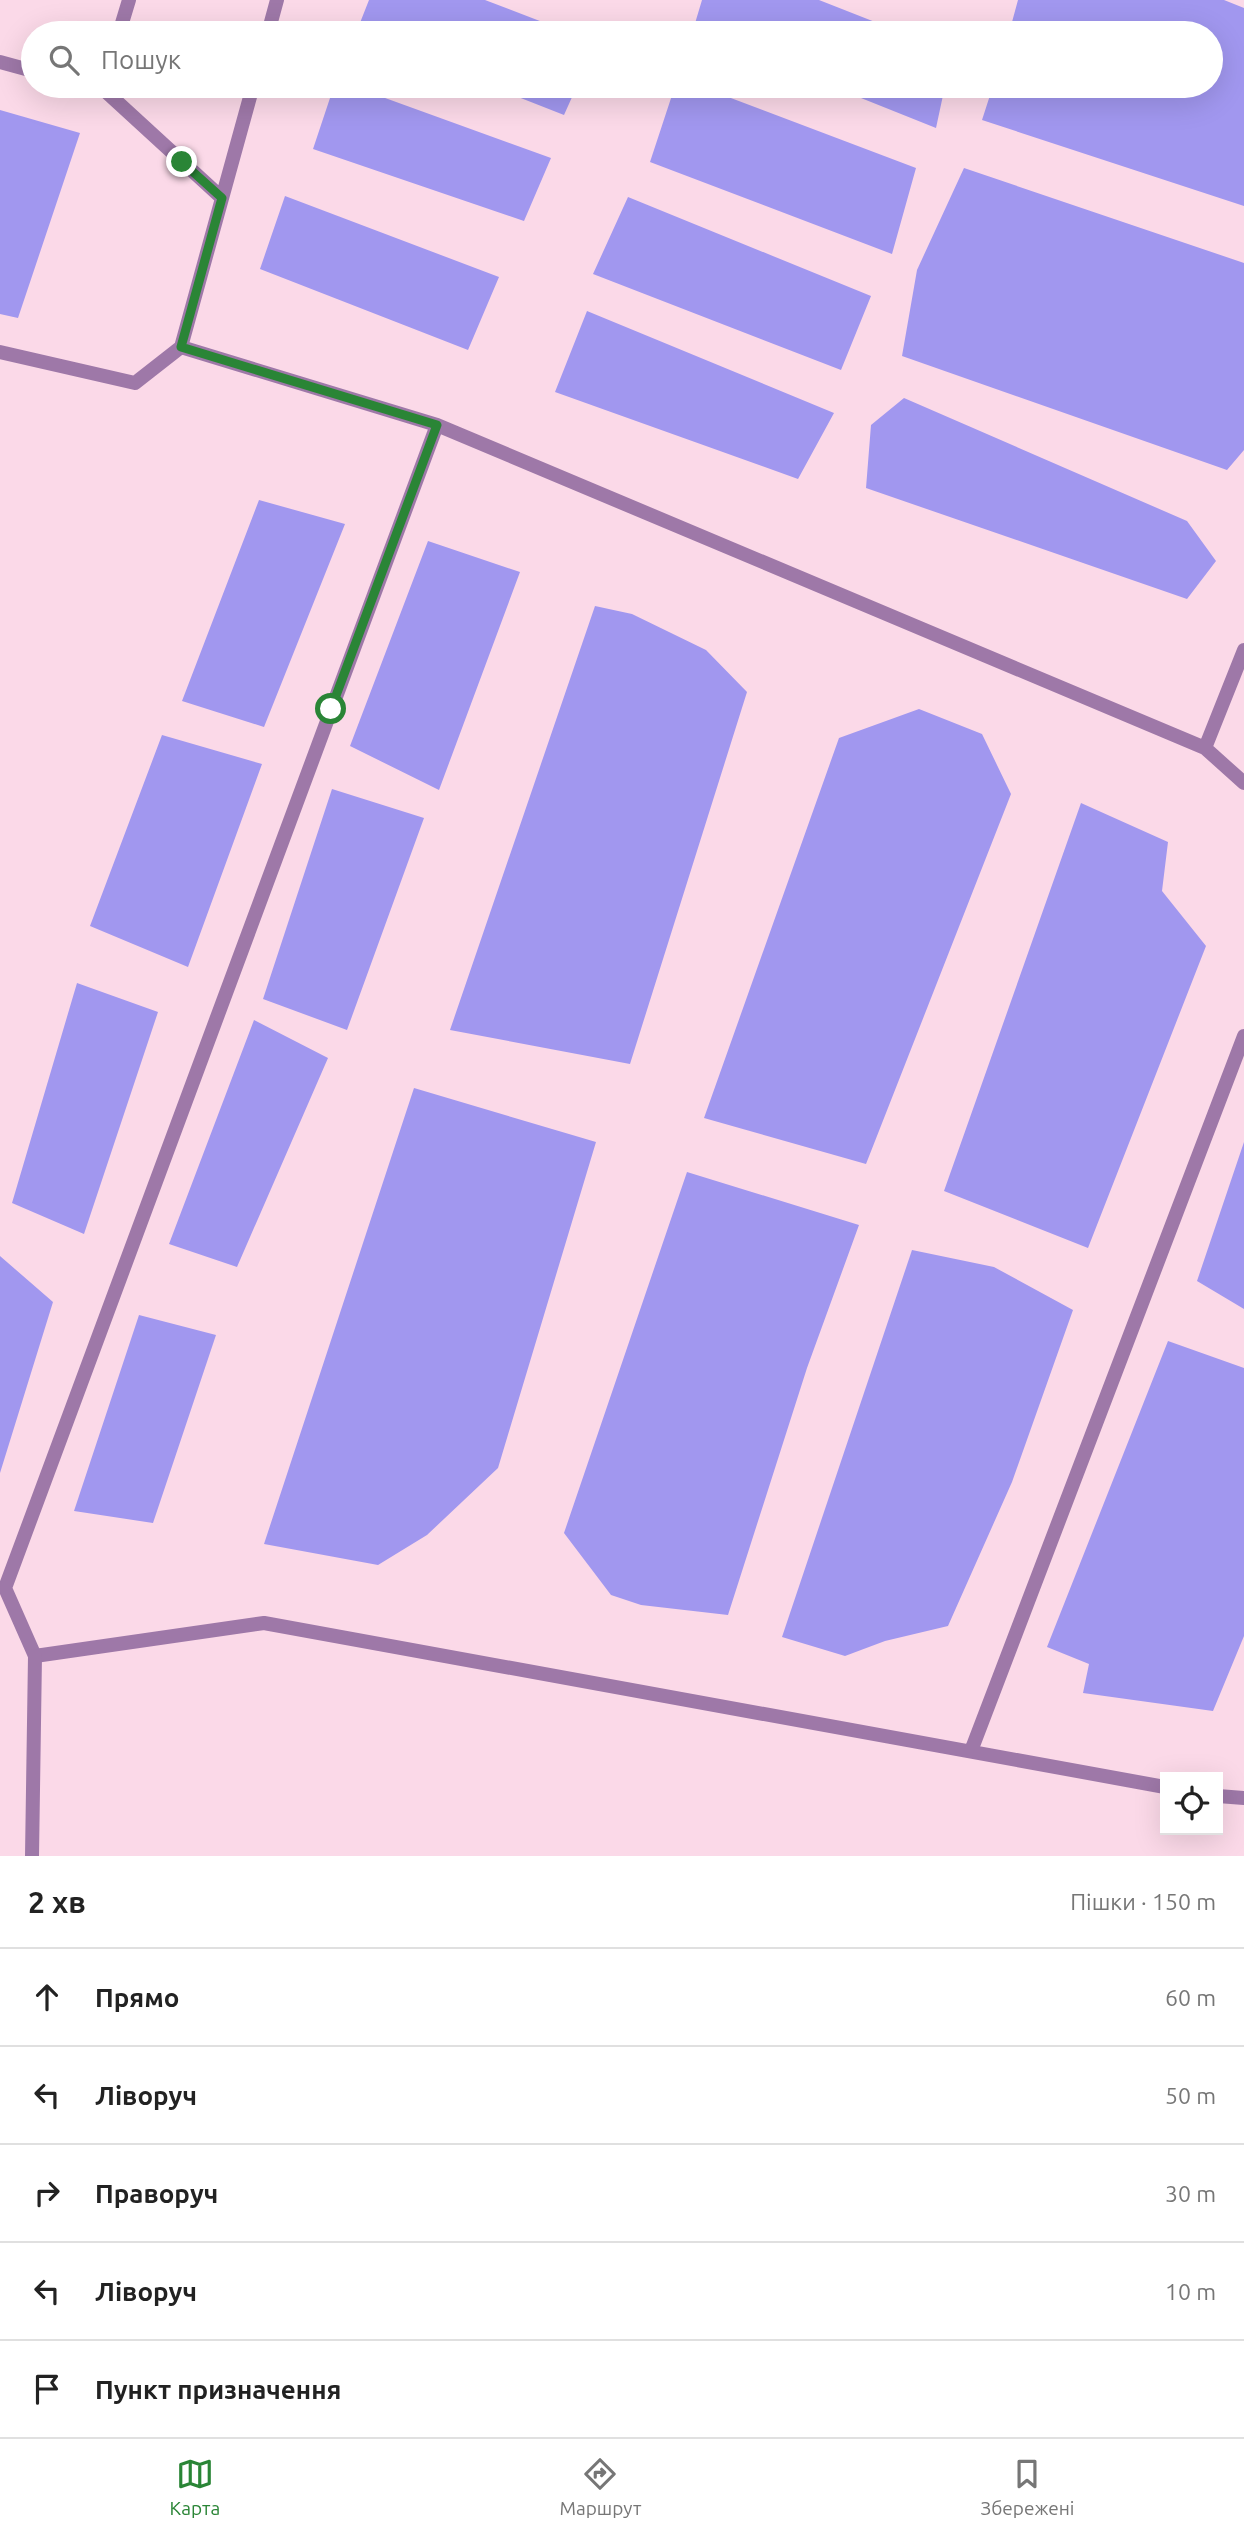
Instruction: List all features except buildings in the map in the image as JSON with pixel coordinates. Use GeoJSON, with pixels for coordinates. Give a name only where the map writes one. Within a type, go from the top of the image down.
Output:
{"type":"FeatureCollection","features":[{"type":"Feature","properties":{"kind":"street"},"geometry":{"type":"LineString","coordinates":[[123,21],[129,0]]}},
{"type":"Feature","properties":{"kind":"street"},"geometry":{"type":"LineString","coordinates":[[271,21],[277,0]]}},
{"type":"Feature","properties":{"kind":"street"},"geometry":{"type":"LineString","coordinates":[[0,62],[21,68]]}},
{"type":"Feature","properties":{"kind":"street"},"geometry":{"type":"LineString","coordinates":[[111,98],[222,198]]}},
{"type":"Feature","properties":{"kind":"street"},"geometry":{"type":"LineString","coordinates":[[0,352],[135,383],[181,347],[250,98]]}},
{"type":"Feature","properties":{"kind":"street"},"geometry":{"type":"LineString","coordinates":[[181,347],[437,425],[1205,748],[1244,783]]}},
{"type":"Feature","properties":{"kind":"street"},"geometry":{"type":"LineString","coordinates":[[32,1856],[35,1656],[5,1588],[437,425]]}},
{"type":"Feature","properties":{"kind":"street"},"geometry":{"type":"LineString","coordinates":[[1205,748],[1244,650]]}},
{"type":"Feature","properties":{"kind":"street"},"geometry":{"type":"LineString","coordinates":[[971,1751],[1244,1037]]}},
{"type":"Feature","properties":{"kind":"street"},"geometry":{"type":"LineString","coordinates":[[35,1656],[264,1623],[1160,1786]]}},
{"type":"Feature","properties":{"kind":"street"},"geometry":{"type":"LineString","coordinates":[[1223,1796],[1244,1798]]}},
{"type":"Feature","properties":{"kind":"shaded area"},"geometry":{"type":"Polygon","coordinates":[[[369,0],[485,0],[540,21],[361,21],[369,0]]]}},
{"type":"Feature","properties":{"kind":"shaded area"},"geometry":{"type":"Polygon","coordinates":[[[702,0],[819,0],[872,21],[696,21],[702,0]]]}},
{"type":"Feature","properties":{"kind":"shaded area"},"geometry":{"type":"Polygon","coordinates":[[[1018,0],[1224,0],[1244,8],[1244,206],[982,120],[989,98],[1223,98],[1223,21],[1012,21],[1018,0]]]}},
{"type":"Feature","properties":{"kind":"shaded area"},"geometry":{"type":"Polygon","coordinates":[[[330,98],[385,98],[551,158],[524,221],[313,149],[330,98]]]}},
{"type":"Feature","properties":{"kind":"shaded area"},"geometry":{"type":"Polygon","coordinates":[[[521,98],[572,98],[564,115],[521,98]]]}},
{"type":"Feature","properties":{"kind":"shaded area"},"geometry":{"type":"Polygon","coordinates":[[[671,98],[731,98],[916,168],[892,254],[650,162],[671,98]]]}},
{"type":"Feature","properties":{"kind":"shaded area"},"geometry":{"type":"Polygon","coordinates":[[[861,98],[942,98],[936,128],[861,98]]]}},
{"type":"Feature","properties":{"kind":"shaded area"},"geometry":{"type":"Polygon","coordinates":[[[0,110],[80,133],[18,318],[0,314],[0,110]]]}},
{"type":"Feature","properties":{"kind":"shaded area"},"geometry":{"type":"Polygon","coordinates":[[[964,168],[1244,263],[1244,450],[1227,470],[902,356],[917,270],[964,168]]]}},
{"type":"Feature","properties":{"kind":"shaded area"},"geometry":{"type":"Polygon","coordinates":[[[285,196],[499,277],[468,350],[260,269],[285,196]]]}},
{"type":"Feature","properties":{"kind":"shaded area"},"geometry":{"type":"Polygon","coordinates":[[[628,197],[871,296],[841,370],[593,274],[628,197]]]}},
{"type":"Feature","properties":{"kind":"shaded area"},"geometry":{"type":"Polygon","coordinates":[[[587,311],[834,413],[798,479],[555,392],[587,311]]]}},
{"type":"Feature","properties":{"kind":"shaded area"},"geometry":{"type":"Polygon","coordinates":[[[904,398],[1187,521],[1216,561],[1187,599],[866,488],[871,425],[904,398]]]}},
{"type":"Feature","properties":{"kind":"shaded area"},"geometry":{"type":"Polygon","coordinates":[[[259,500],[345,524],[264,727],[182,701],[259,500]]]}},
{"type":"Feature","properties":{"kind":"shaded area"},"geometry":{"type":"Polygon","coordinates":[[[428,541],[520,572],[439,790],[350,746],[428,541]]]}},
{"type":"Feature","properties":{"kind":"shaded area"},"geometry":{"type":"Polygon","coordinates":[[[595,606],[632,614],[706,650],[747,692],[630,1064],[450,1030],[595,606]]]}},
{"type":"Feature","properties":{"kind":"shaded area"},"geometry":{"type":"Polygon","coordinates":[[[919,709],[982,734],[1011,794],[866,1164],[704,1118],[839,738],[919,709]]]}},
{"type":"Feature","properties":{"kind":"shaded area"},"geometry":{"type":"Polygon","coordinates":[[[162,735],[262,764],[188,967],[90,926],[162,735]]]}},
{"type":"Feature","properties":{"kind":"shaded area"},"geometry":{"type":"Polygon","coordinates":[[[332,789],[424,818],[347,1030],[263,999],[332,789]]]}},
{"type":"Feature","properties":{"kind":"shaded area"},"geometry":{"type":"Polygon","coordinates":[[[1081,803],[1168,842],[1162,891],[1206,946],[1088,1248],[944,1191],[1081,803]]]}},
{"type":"Feature","properties":{"kind":"shaded area"},"geometry":{"type":"Polygon","coordinates":[[[77,983],[158,1012],[84,1234],[12,1203],[77,983]]]}},
{"type":"Feature","properties":{"kind":"shaded area"},"geometry":{"type":"Polygon","coordinates":[[[254,1020],[328,1058],[237,1267],[169,1244],[254,1020]]]}},
{"type":"Feature","properties":{"kind":"shaded area"},"geometry":{"type":"Polygon","coordinates":[[[414,1088],[596,1142],[498,1468],[427,1535],[378,1565],[264,1544],[414,1088]]]}},
{"type":"Feature","properties":{"kind":"shaded area"},"geometry":{"type":"Polygon","coordinates":[[[1244,1142],[1244,1309],[1197,1281],[1244,1142]]]}},
{"type":"Feature","properties":{"kind":"shaded area"},"geometry":{"type":"Polygon","coordinates":[[[687,1172],[859,1225],[807,1368],[728,1615],[641,1605],[611,1595],[564,1533],[687,1172]]]}},
{"type":"Feature","properties":{"kind":"shaded area"},"geometry":{"type":"Polygon","coordinates":[[[912,1250],[994,1267],[1073,1310],[1012,1482],[948,1626],[885,1641],[845,1656],[782,1637],[912,1250]]]}},
{"type":"Feature","properties":{"kind":"shaded area"},"geometry":{"type":"Polygon","coordinates":[[[0,1256],[53,1302],[0,1473],[0,1256]]]}},
{"type":"Feature","properties":{"kind":"shaded area"},"geometry":{"type":"Polygon","coordinates":[[[139,1315],[216,1335],[153,1523],[74,1511],[139,1315]]]}},
{"type":"Feature","properties":{"kind":"shaded area"},"geometry":{"type":"Polygon","coordinates":[[[1168,1341],[1244,1368],[1244,1636],[1213,1711],[1083,1693],[1089,1664],[1047,1647],[1168,1341]]]}},
{"type":"Feature","properties":{"kind":"route"},"geometry":{"type":"LineString","coordinates":[[182,162],[222,198],[181,347],[437,425],[331,709]]}}]}
